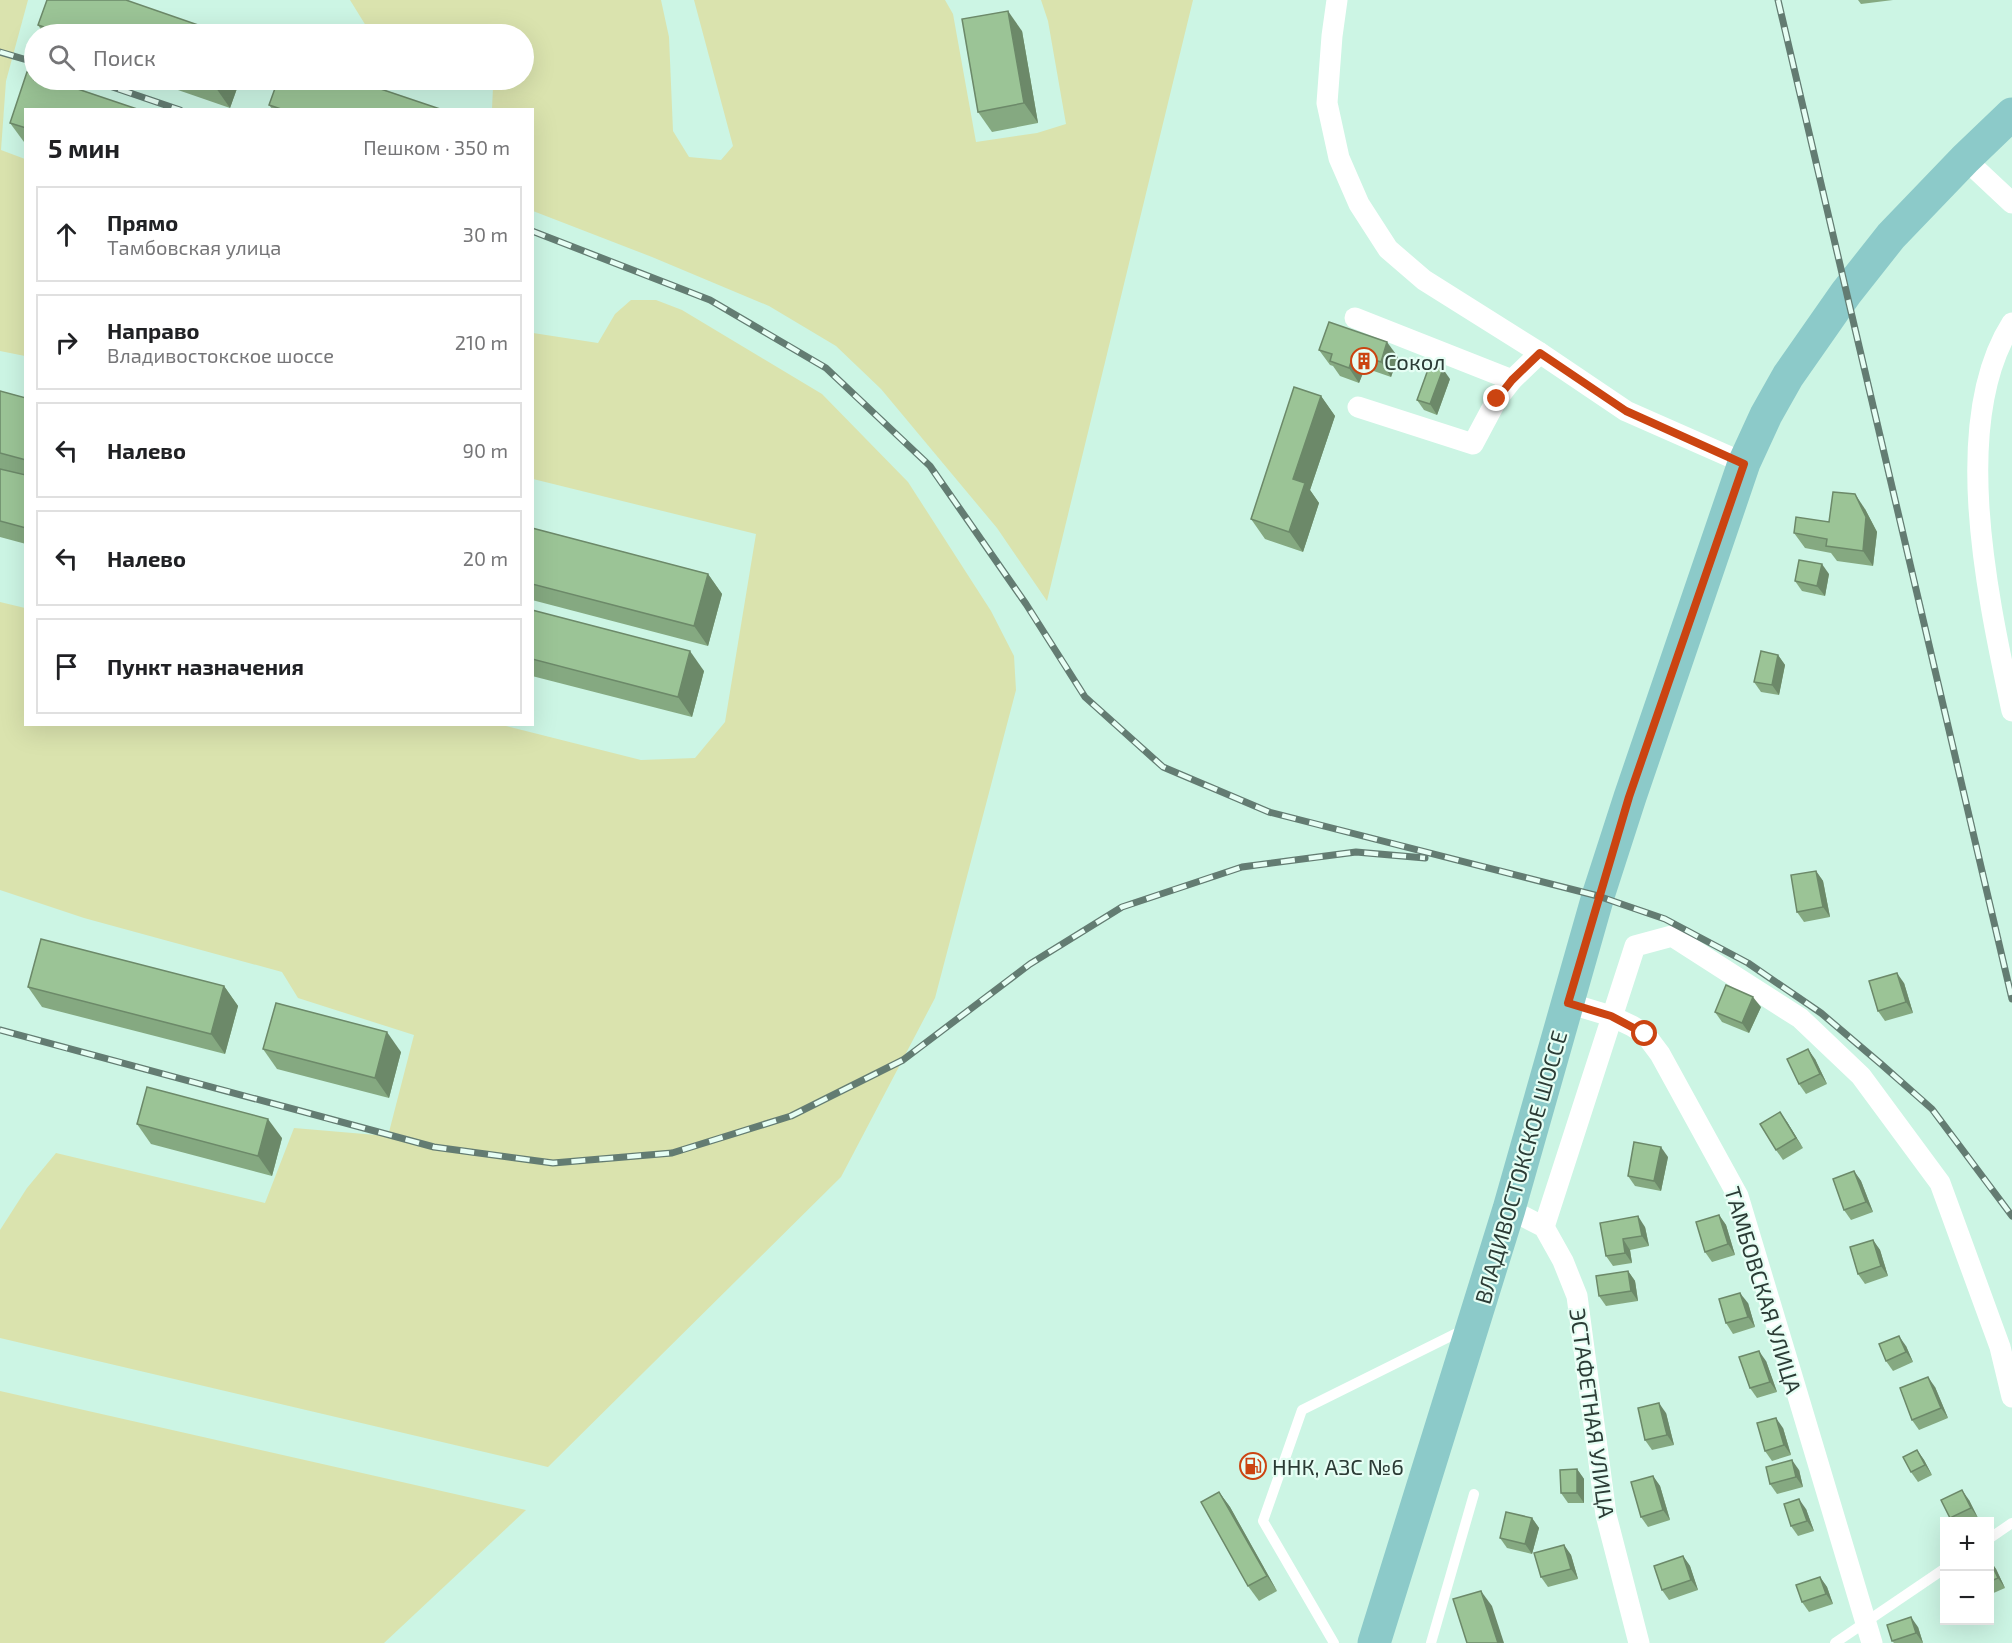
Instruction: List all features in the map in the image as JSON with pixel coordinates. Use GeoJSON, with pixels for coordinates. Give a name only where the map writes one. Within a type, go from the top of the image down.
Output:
{"type":"FeatureCollection","features":[{"type":"Feature","properties":{"kind":"main road","name":"ВЛАДИВОСТОКСКОЕ ШОССЕ"},"geometry":{"type":"LineString","coordinates":[[1374,1643],[1509,1209],[1629,797],[1744,464],[1766,414],[1788,376],[1846,292],[1892,236],[1965,159],[2012,114]]}},
{"type":"Feature","properties":{"kind":"street"},"geometry":{"type":"LineString","coordinates":[[1337,0],[1327,103],[1339,158],[1359,204],[1388,249],[1424,280],[1540,353],[1626,411],[1744,464]]}},
{"type":"Feature","properties":{"kind":"street"},"geometry":{"type":"LineString","coordinates":[[1965,159],[2012,203]]}},
{"type":"Feature","properties":{"kind":"street"},"geometry":{"type":"LineString","coordinates":[[1354,318],[1512,380]]}},
{"type":"Feature","properties":{"kind":"street"},"geometry":{"type":"LineString","coordinates":[[2012,323],[1998,350],[1988,384],[1981,424],[1978,475],[1979,515],[1985,567],[2012,711]]}},
{"type":"Feature","properties":{"kind":"street"},"geometry":{"type":"LineString","coordinates":[[1358,407],[1473,444],[1497,399],[1512,380],[1540,353]]}},
{"type":"Feature","properties":{"kind":"street"},"geometry":{"type":"LineString","coordinates":[[1509,1209],[1544,1227],[1635,946],[1672,936],[1800,1018],[1861,1076],[1940,1183],[2000,1347],[2012,1397]]}},
{"type":"Feature","properties":{"kind":"street","name":"ТАМБОВСКАЯ УЛИЦА"},"geometry":{"type":"LineString","coordinates":[[1568,1003],[1611,1016],[1645,1034],[1660,1054],[1738,1196],[1869,1633]]}},
{"type":"Feature","properties":{"kind":"street","name":"ЭСТАФЕТНАЯ УЛИЦА"},"geometry":{"type":"LineString","coordinates":[[1544,1227],[1563,1261],[1577,1296],[1606,1515],[1639,1643]]}},
{"type":"Feature","properties":{"kind":"lane"},"geometry":{"type":"LineString","coordinates":[[1334,1643],[1263,1521],[1302,1410],[1473,1325]]}},
{"type":"Feature","properties":{"kind":"lane"},"geometry":{"type":"LineString","coordinates":[[1431,1643],[1474,1494]]}},
{"type":"Feature","properties":{"kind":"lane"},"geometry":{"type":"LineString","coordinates":[[1994,1535],[2012,1523]]}},
{"type":"Feature","properties":{"kind":"lane"},"geometry":{"type":"LineString","coordinates":[[1835,1643],[1869,1633],[1942,1571]]}},
{"type":"Feature","properties":{"kind":"green space"},"geometry":{"type":"Polygon","coordinates":[[[0,0],[28,0],[6,81],[1,150],[24,159],[24,356],[0,351],[0,0]]]}},
{"type":"Feature","properties":{"kind":"green space"},"geometry":{"type":"Polygon","coordinates":[[[350,0],[661,0],[669,37],[673,131],[689,157],[721,160],[733,146],[694,0],[945,0],[953,14],[976,142],[1037,133],[1066,124],[1048,21],[1041,0],[1193,0],[1047,601],[997,528],[881,389],[836,346],[769,306],[534,211],[534,108],[492,108],[493,90],[534,90],[534,24],[365,24],[350,0]]]}},
{"type":"Feature","properties":{"kind":"green space"},"geometry":{"type":"Polygon","coordinates":[[[631,300],[656,300],[682,310],[822,394],[908,482],[991,611],[1014,656],[1016,690],[935,998],[841,1177],[548,1467],[0,1338],[0,1230],[27,1188],[56,1153],[265,1203],[294,1128],[388,1136],[414,1035],[298,998],[282,972],[84,918],[0,890],[0,602],[24,608],[24,726],[506,726],[641,760],[695,758],[725,722],[756,534],[534,479],[534,333],[598,343],[615,314],[631,300]]]}},
{"type":"Feature","properties":{"kind":"green space"},"geometry":{"type":"Polygon","coordinates":[[[0,1391],[526,1510],[384,1643],[0,1643],[0,1391]]]}},
{"type":"Feature","properties":{"kind":"building"},"geometry":{"type":"Polygon","coordinates":[[[47,0],[126,0],[195,24],[38,24],[47,0]]]}},
{"type":"Feature","properties":{"kind":"building"},"geometry":{"type":"Polygon","coordinates":[[[1008,11],[1024,103],[978,112],[962,19],[1008,11]]]}},
{"type":"Feature","properties":{"kind":"building"},"geometry":{"type":"Polygon","coordinates":[[[24,81],[24,90],[81,90],[134,108],[24,108],[24,127],[10,123],[24,81]]]}},
{"type":"Feature","properties":{"kind":"building"},"geometry":{"type":"Polygon","coordinates":[[[274,90],[384,90],[437,108],[278,108],[269,105],[274,90]]]}},
{"type":"Feature","properties":{"kind":"building"},"geometry":{"type":"Polygon","coordinates":[[[1329,322],[1387,342],[1381,362],[1354,353],[1349,368],[1330,361],[1332,354],[1319,350],[1329,322]]]}},
{"type":"Feature","properties":{"kind":"building"},"geometry":{"type":"Polygon","coordinates":[[[1430,364],[1443,369],[1430,404],[1417,400],[1430,364]]]}},
{"type":"Feature","properties":{"kind":"building"},"geometry":{"type":"Polygon","coordinates":[[[1294,387],[1321,396],[1293,479],[1305,483],[1289,532],[1251,519],[1294,387]]]}},
{"type":"Feature","properties":{"kind":"building"},"geometry":{"type":"Polygon","coordinates":[[[0,391],[24,397],[24,459],[0,453],[0,391]]]}},
{"type":"Feature","properties":{"kind":"building"},"geometry":{"type":"Polygon","coordinates":[[[0,469],[24,475],[24,527],[0,521],[0,469]]]}},
{"type":"Feature","properties":{"kind":"building"},"geometry":{"type":"Polygon","coordinates":[[[1833,492],[1855,494],[1866,517],[1863,551],[1826,546],[1827,539],[1794,533],[1796,517],[1829,522],[1833,492]]]}},
{"type":"Feature","properties":{"kind":"building"},"geometry":{"type":"Polygon","coordinates":[[[534,529],[708,574],[694,626],[534,585],[534,529]]]}},
{"type":"Feature","properties":{"kind":"building"},"geometry":{"type":"Polygon","coordinates":[[[1799,560],[1822,564],[1817,586],[1795,581],[1799,560]]]}},
{"type":"Feature","properties":{"kind":"building"},"geometry":{"type":"Polygon","coordinates":[[[534,611],[690,651],[678,697],[534,660],[534,611]]]}},
{"type":"Feature","properties":{"kind":"building"},"geometry":{"type":"Polygon","coordinates":[[[1761,651],[1778,655],[1772,685],[1754,682],[1761,651]]]}},
{"type":"Feature","properties":{"kind":"building"},"geometry":{"type":"Polygon","coordinates":[[[1816,871],[1823,907],[1797,912],[1791,875],[1816,871]]]}},
{"type":"Feature","properties":{"kind":"building"},"geometry":{"type":"Polygon","coordinates":[[[41,939],[224,986],[211,1034],[28,987],[41,939]]]}},
{"type":"Feature","properties":{"kind":"building"},"geometry":{"type":"Polygon","coordinates":[[[1897,973],[1906,1002],[1878,1011],[1869,981],[1897,973]]]}},
{"type":"Feature","properties":{"kind":"building"},"geometry":{"type":"Polygon","coordinates":[[[1726,985],[1753,997],[1742,1023],[1715,1012],[1726,985]]]}},
{"type":"Feature","properties":{"kind":"building"},"geometry":{"type":"Polygon","coordinates":[[[276,1003],[387,1032],[375,1078],[263,1049],[276,1003]]]}},
{"type":"Feature","properties":{"kind":"building"},"geometry":{"type":"Polygon","coordinates":[[[1808,1049],[1820,1074],[1799,1084],[1787,1059],[1808,1049]]]}},
{"type":"Feature","properties":{"kind":"building"},"geometry":{"type":"Polygon","coordinates":[[[147,1087],[268,1119],[258,1156],[137,1124],[147,1087]]]}},
{"type":"Feature","properties":{"kind":"building"},"geometry":{"type":"Polygon","coordinates":[[[1780,1112],[1796,1138],[1776,1150],[1760,1124],[1780,1112]]]}},
{"type":"Feature","properties":{"kind":"building"},"geometry":{"type":"Polygon","coordinates":[[[1634,1142],[1661,1147],[1654,1181],[1628,1176],[1634,1142]]]}},
{"type":"Feature","properties":{"kind":"building"},"geometry":{"type":"Polygon","coordinates":[[[1854,1171],[1866,1202],[1844,1210],[1833,1179],[1854,1171]]]}},
{"type":"Feature","properties":{"kind":"building"},"geometry":{"type":"Polygon","coordinates":[[[1719,1215],[1728,1244],[1705,1252],[1696,1222],[1719,1215]]]}},
{"type":"Feature","properties":{"kind":"building"},"geometry":{"type":"Polygon","coordinates":[[[1638,1216],[1642,1236],[1623,1239],[1625,1253],[1606,1256],[1600,1223],[1638,1216]]]}},
{"type":"Feature","properties":{"kind":"building"},"geometry":{"type":"Polygon","coordinates":[[[1873,1240],[1881,1266],[1858,1274],[1850,1247],[1873,1240]]]}},
{"type":"Feature","properties":{"kind":"building"},"geometry":{"type":"Polygon","coordinates":[[[1628,1271],[1631,1291],[1599,1296],[1596,1276],[1628,1271]]]}},
{"type":"Feature","properties":{"kind":"building"},"geometry":{"type":"Polygon","coordinates":[[[1740,1293],[1748,1317],[1726,1323],[1719,1299],[1740,1293]]]}},
{"type":"Feature","properties":{"kind":"building"},"geometry":{"type":"Polygon","coordinates":[[[1899,1336],[1906,1352],[1886,1361],[1879,1344],[1899,1336]]]}},
{"type":"Feature","properties":{"kind":"building"},"geometry":{"type":"Polygon","coordinates":[[[1759,1351],[1770,1382],[1750,1388],[1739,1357],[1759,1351]]]}},
{"type":"Feature","properties":{"kind":"building"},"geometry":{"type":"Polygon","coordinates":[[[1928,1377],[1941,1408],[1912,1420],[1900,1388],[1928,1377]]]}},
{"type":"Feature","properties":{"kind":"building"},"geometry":{"type":"Polygon","coordinates":[[[1659,1403],[1667,1435],[1645,1440],[1638,1408],[1659,1403]]]}},
{"type":"Feature","properties":{"kind":"building"},"geometry":{"type":"Polygon","coordinates":[[[1776,1418],[1784,1445],[1765,1451],[1757,1423],[1776,1418]]]}},
{"type":"Feature","properties":{"kind":"building"},"geometry":{"type":"Polygon","coordinates":[[[1917,1450],[1925,1465],[1911,1472],[1903,1457],[1917,1450]]]}},
{"type":"Feature","properties":{"kind":"building"},"geometry":{"type":"Polygon","coordinates":[[[1792,1460],[1796,1477],[1770,1484],[1766,1467],[1792,1460]]]}},
{"type":"Feature","properties":{"kind":"building"},"geometry":{"type":"Polygon","coordinates":[[[1577,1469],[1577,1493],[1561,1493],[1560,1470],[1577,1469]]]}},
{"type":"Feature","properties":{"kind":"building"},"geometry":{"type":"Polygon","coordinates":[[[1653,1476],[1663,1510],[1641,1517],[1631,1482],[1653,1476]]]}},
{"type":"Feature","properties":{"kind":"building"},"geometry":{"type":"Polygon","coordinates":[[[1962,1490],[1971,1508],[1950,1517],[1941,1500],[1962,1490]]]}},
{"type":"Feature","properties":{"kind":"building"},"geometry":{"type":"Polygon","coordinates":[[[1219,1492],[1267,1576],[1248,1586],[1201,1502],[1219,1492]]]}},
{"type":"Feature","properties":{"kind":"building"},"geometry":{"type":"Polygon","coordinates":[[[1799,1499],[1807,1521],[1791,1526],[1784,1504],[1799,1499]]]}},
{"type":"Feature","properties":{"kind":"building"},"geometry":{"type":"Polygon","coordinates":[[[1506,1512],[1532,1518],[1525,1544],[1500,1538],[1506,1512]]]}},
{"type":"Feature","properties":{"kind":"building"},"geometry":{"type":"Polygon","coordinates":[[[1564,1545],[1571,1569],[1541,1577],[1534,1553],[1564,1545]]]}},
{"type":"Feature","properties":{"kind":"building"},"geometry":{"type":"Polygon","coordinates":[[[1683,1556],[1691,1580],[1662,1590],[1654,1566],[1683,1556]]]}},
{"type":"Feature","properties":{"kind":"building"},"geometry":{"type":"Polygon","coordinates":[[[1820,1577],[1826,1594],[1802,1602],[1796,1585],[1820,1577]]]}},
{"type":"Feature","properties":{"kind":"building"},"geometry":{"type":"Polygon","coordinates":[[[1481,1591],[1498,1643],[1467,1643],[1453,1599],[1481,1591]]]}},
{"type":"Feature","properties":{"kind":"building"},"geometry":{"type":"Polygon","coordinates":[[[1911,1617],[1916,1633],[1892,1641],[1887,1625],[1911,1617]]]}},
{"type":"Feature","properties":{"kind":"railway"},"geometry":{"type":"LineString","coordinates":[[1778,0],[2012,999]]}},
{"type":"Feature","properties":{"kind":"railway"},"geometry":{"type":"LineString","coordinates":[[0,52],[24,59]]}},
{"type":"Feature","properties":{"kind":"railway"},"geometry":{"type":"LineString","coordinates":[[121,90],[174,108]]}},
{"type":"Feature","properties":{"kind":"railway"},"geometry":{"type":"LineString","coordinates":[[534,232],[710,300],[826,368],[930,466],[1026,604],[1085,697],[1163,767],[1269,812],[1598,896],[1665,919],[1748,963],[1821,1013],[1881,1064],[1932,1109],[2012,1216]]}},
{"type":"Feature","properties":{"kind":"railway"},"geometry":{"type":"LineString","coordinates":[[0,1030],[434,1147],[553,1163],[672,1153],[791,1116],[903,1060],[1030,964],[1122,907],[1242,867],[1356,852],[1425,858]]}},
{"type":"Feature","properties":{"kind":"place","name":"Сокол"},"geometry":{"type":"Point","coordinates":[1364,361]}},
{"type":"Feature","properties":{"kind":"place","name":"ННК, АЗС №6"},"geometry":{"type":"Point","coordinates":[1253,1466]}},
{"type":"Feature","properties":{"kind":"route"},"geometry":{"type":"LineString","coordinates":[[1497,399],[1512,380],[1540,353],[1626,411],[1744,464],[1629,797],[1568,1003],[1611,1016],[1645,1034]]}}]}
